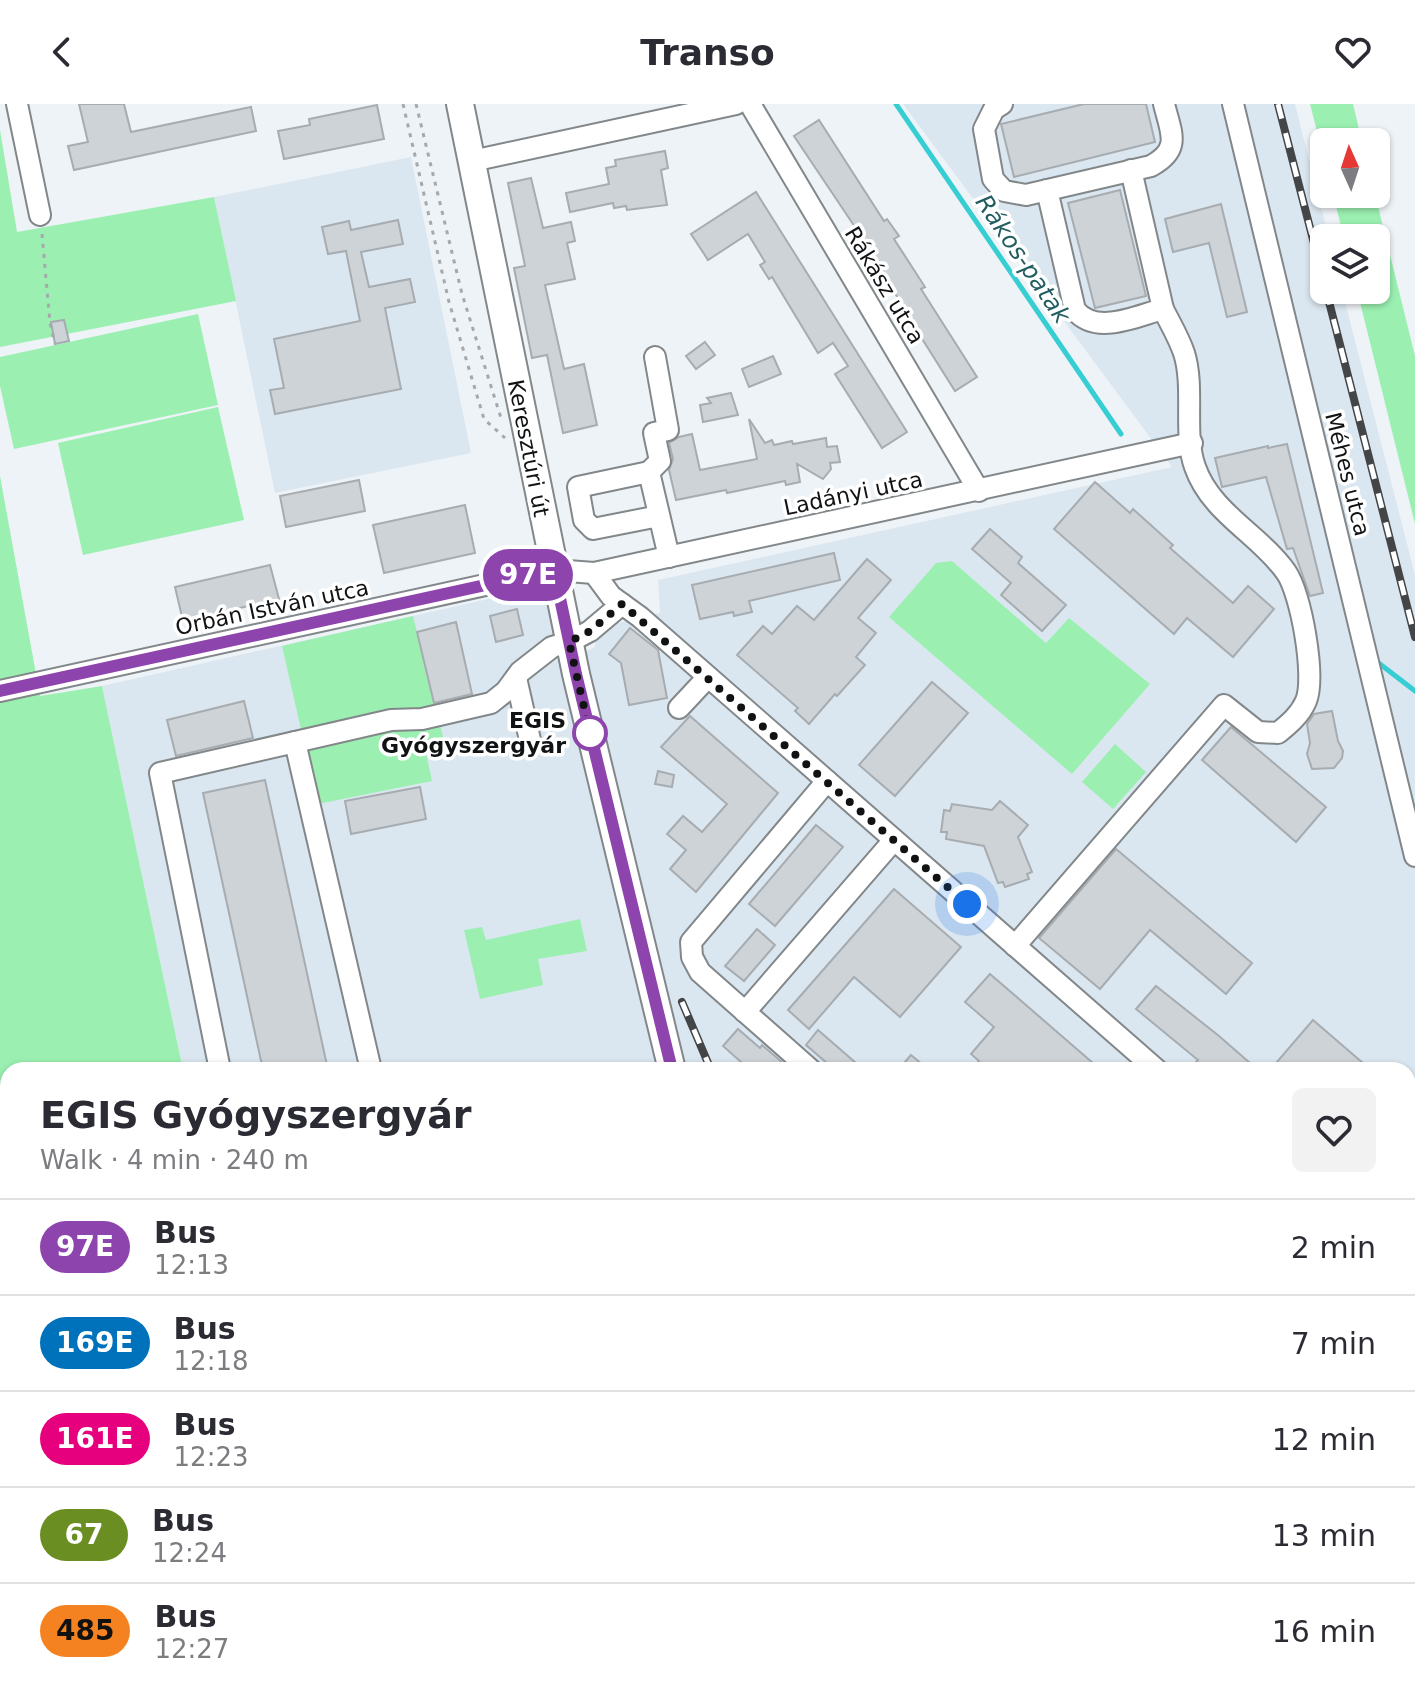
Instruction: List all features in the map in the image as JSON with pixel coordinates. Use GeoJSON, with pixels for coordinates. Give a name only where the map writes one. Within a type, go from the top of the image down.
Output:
{"type":"FeatureCollection","features":[{"type":"Feature","properties":{"kind":"main road","name":"Keresztúri út"},"geometry":{"type":"LineString","coordinates":[[460,104],[569,642],[670,1062]]}},
{"type":"Feature","properties":{"kind":"street"},"geometry":{"type":"LineString","coordinates":[[17,104],[40,215]]}},
{"type":"Feature","properties":{"kind":"street"},"geometry":{"type":"LineString","coordinates":[[472,161],[736,104]]}},
{"type":"Feature","properties":{"kind":"street","name":"Rákász utca"},"geometry":{"type":"LineString","coordinates":[[750,104],[979,491]]}},
{"type":"Feature","properties":{"kind":"street"},"geometry":{"type":"LineString","coordinates":[[1002,104],[994,109],[984,129],[993,179],[1004,191],[1026,195],[1151,166],[1163,159],[1173,140],[1164,104]]}},
{"type":"Feature","properties":{"kind":"street","name":"Méhes utca"},"geometry":{"type":"LineString","coordinates":[[1233,104],[1415,856]]}},
{"type":"Feature","properties":{"kind":"street"},"geometry":{"type":"LineString","coordinates":[[1015,946],[1224,705],[1258,732],[1278,733],[1296,717],[1307,700],[1309,664],[1295,590],[1286,572],[1205,491],[1194,464],[1185,354],[1163,309],[1131,170]]}},
{"type":"Feature","properties":{"kind":"street"},"geometry":{"type":"LineString","coordinates":[[1047,190],[1075,310],[1081,317],[1100,325],[1163,309]]}},
{"type":"Feature","properties":{"kind":"street"},"geometry":{"type":"LineString","coordinates":[[655,357],[668,430],[654,433],[660,461],[649,472],[578,487],[584,520],[593,529],[659,516]]}},
{"type":"Feature","properties":{"kind":"street","name":"Ladányi utca"},"geometry":{"type":"LineString","coordinates":[[554,570],[594,573],[1192,443]]}},
{"type":"Feature","properties":{"kind":"street"},"geometry":{"type":"LineString","coordinates":[[649,472],[669,557]]}},
{"type":"Feature","properties":{"kind":"street","name":"Orbán István utca"},"geometry":{"type":"LineString","coordinates":[[0,691],[554,570]]}},
{"type":"Feature","properties":{"kind":"street"},"geometry":{"type":"LineString","coordinates":[[594,573],[611,596],[708,677],[1148,1062]]}},
{"type":"Feature","properties":{"kind":"street"},"geometry":{"type":"LineString","coordinates":[[218,1062],[160,773],[391,720],[422,719],[491,703],[552,647],[590,631],[622,604]]}},
{"type":"Feature","properties":{"kind":"street"},"geometry":{"type":"LineString","coordinates":[[679,708],[708,677]]}},
{"type":"Feature","properties":{"kind":"street"},"geometry":{"type":"LineString","coordinates":[[511,684],[524,742]]}},
{"type":"Feature","properties":{"kind":"street"},"geometry":{"type":"LineString","coordinates":[[295,742],[369,1062]]}},
{"type":"Feature","properties":{"kind":"street"},"geometry":{"type":"LineString","coordinates":[[802,1062],[700,972],[692,957],[691,942],[827,781]]}},
{"type":"Feature","properties":{"kind":"street"},"geometry":{"type":"LineString","coordinates":[[745,1012],[894,840]]}},
{"type":"Feature","properties":{"kind":"path"},"geometry":{"type":"LineString","coordinates":[[403,104],[449,302],[484,419],[508,440],[462,294],[416,104]]}},
{"type":"Feature","properties":{"kind":"path"},"geometry":{"type":"LineString","coordinates":[[40,215],[50,323],[55,344]]}},
{"type":"Feature","properties":{"kind":"shaded area","name":"EGIS Gyógyszergyár"},"geometry":{"type":"Polygon","coordinates":[[[903,104],[1295,104],[1310,163],[1310,208],[1321,208],[1325,224],[1310,224],[1310,304],[1346,304],[1415,575],[1415,1062],[181,1062],[102,686],[545,586],[562,659],[594,648],[597,638],[614,624],[660,613],[658,580],[1172,467],[903,104]]]}},
{"type":"Feature","properties":{"kind":"shaded area"},"geometry":{"type":"Polygon","coordinates":[[[411,157],[471,453],[275,493],[214,197],[411,157]]]}},
{"type":"Feature","properties":{"kind":"green space"},"geometry":{"type":"Polygon","coordinates":[[[1310,104],[1353,104],[1359,128],[1316,128],[1310,104]]]}},
{"type":"Feature","properties":{"kind":"green space"},"geometry":{"type":"Polygon","coordinates":[[[0,130],[17,232],[214,197],[236,301],[0,347],[0,130]]]}},
{"type":"Feature","properties":{"kind":"green space"},"geometry":{"type":"Polygon","coordinates":[[[1336,208],[1378,208],[1382,224],[1340,224],[1336,208]]]}},
{"type":"Feature","properties":{"kind":"green space"},"geometry":{"type":"Polygon","coordinates":[[[1390,255],[1415,356],[1415,524],[1360,304],[1390,304],[1390,255]]]}},
{"type":"Feature","properties":{"kind":"green space"},"geometry":{"type":"Polygon","coordinates":[[[198,314],[218,405],[14,449],[0,386],[0,357],[198,314]]]}},
{"type":"Feature","properties":{"kind":"green space"},"geometry":{"type":"Polygon","coordinates":[[[218,407],[244,520],[83,555],[58,443],[218,407]]]}},
{"type":"Feature","properties":{"kind":"green space"},"geometry":{"type":"Polygon","coordinates":[[[0,476],[40,696],[102,686],[181,1062],[0,1062],[0,476]]]}},
{"type":"Feature","properties":{"kind":"green space"},"geometry":{"type":"Polygon","coordinates":[[[952,561],[1046,643],[1069,618],[1150,684],[1072,774],[889,617],[936,563],[952,561]]]}},
{"type":"Feature","properties":{"kind":"green space"},"geometry":{"type":"Polygon","coordinates":[[[413,616],[446,749],[426,753],[432,781],[318,804],[282,646],[413,616]]]}},
{"type":"Feature","properties":{"kind":"green space"},"geometry":{"type":"Polygon","coordinates":[[[1115,744],[1146,772],[1113,809],[1082,782],[1115,744]]]}},
{"type":"Feature","properties":{"kind":"green space"},"geometry":{"type":"Polygon","coordinates":[[[580,919],[587,951],[538,959],[543,985],[480,999],[464,930],[482,927],[486,940],[580,919]]]}},
{"type":"Feature","properties":{"kind":"building"},"geometry":{"type":"Polygon","coordinates":[[[79,104],[124,104],[131,132],[251,107],[256,131],[74,170],[68,146],[88,142],[79,104]]]}},
{"type":"Feature","properties":{"kind":"building"},"geometry":{"type":"Polygon","coordinates":[[[1084,104],[1146,104],[1155,142],[1014,177],[1001,124],[1084,104]]]}},
{"type":"Feature","properties":{"kind":"building"},"geometry":{"type":"Polygon","coordinates":[[[377,105],[384,139],[284,159],[278,131],[310,125],[309,119],[377,105]]]}},
{"type":"Feature","properties":{"kind":"building"},"geometry":{"type":"Polygon","coordinates":[[[819,120],[884,221],[887,219],[899,236],[894,239],[925,287],[921,289],[977,377],[955,391],[909,314],[857,238],[861,236],[794,136],[819,120]]]}},
{"type":"Feature","properties":{"kind":"building"},"geometry":{"type":"Polygon","coordinates":[[[665,151],[668,168],[661,170],[667,205],[627,210],[626,206],[614,208],[613,203],[570,212],[566,193],[609,184],[606,168],[616,166],[615,160],[665,151]]]}},
{"type":"Feature","properties":{"kind":"building"},"geometry":{"type":"Polygon","coordinates":[[[531,178],[543,228],[571,222],[575,241],[567,243],[575,279],[545,285],[564,369],[584,364],[597,425],[563,433],[547,355],[532,358],[514,268],[525,266],[508,183],[531,178]]]}},
{"type":"Feature","properties":{"kind":"building"},"geometry":{"type":"Polygon","coordinates":[[[1120,190],[1146,296],[1095,308],[1068,203],[1120,190]]]}},
{"type":"Feature","properties":{"kind":"building"},"geometry":{"type":"Polygon","coordinates":[[[756,192],[907,432],[882,448],[835,374],[848,366],[833,343],[818,353],[772,277],[769,279],[760,265],[765,262],[748,234],[708,260],[691,234],[756,192]]]}},
{"type":"Feature","properties":{"kind":"building"},"geometry":{"type":"Polygon","coordinates":[[[1221,204],[1247,312],[1227,317],[1209,243],[1173,252],[1165,219],[1221,204]]]}},
{"type":"Feature","properties":{"kind":"building"},"geometry":{"type":"Polygon","coordinates":[[[398,220],[403,244],[361,252],[369,287],[410,279],[415,302],[385,308],[401,389],[275,414],[270,390],[284,388],[274,339],[360,321],[346,251],[328,254],[322,227],[349,221],[351,230],[398,220]]]}},
{"type":"Feature","properties":{"kind":"building"},"geometry":{"type":"Polygon","coordinates":[[[64,320],[69,341],[55,344],[51,322],[64,320]]]}},
{"type":"Feature","properties":{"kind":"building"},"geometry":{"type":"Polygon","coordinates":[[[705,342],[715,355],[696,369],[686,356],[705,342]]]}},
{"type":"Feature","properties":{"kind":"building"},"geometry":{"type":"Polygon","coordinates":[[[773,356],[781,374],[749,387],[742,369],[773,356]]]}},
{"type":"Feature","properties":{"kind":"building"},"geometry":{"type":"Polygon","coordinates":[[[731,393],[738,415],[703,422],[700,405],[711,403],[707,398],[731,393]]]}},
{"type":"Feature","properties":{"kind":"building"},"geometry":{"type":"Polygon","coordinates":[[[749,419],[765,443],[772,440],[774,445],[792,441],[793,444],[826,438],[827,447],[837,446],[840,462],[830,463],[831,469],[823,479],[797,464],[800,482],[786,485],[785,481],[676,500],[669,470],[673,459],[669,443],[692,434],[700,470],[757,459],[749,419]]]}},
{"type":"Feature","properties":{"kind":"building"},"geometry":{"type":"Polygon","coordinates":[[[1287,444],[1323,593],[1310,596],[1293,548],[1287,549],[1266,477],[1222,487],[1215,458],[1287,444]]]}},
{"type":"Feature","properties":{"kind":"building"},"geometry":{"type":"Polygon","coordinates":[[[359,480],[365,511],[286,527],[280,496],[359,480]]]}},
{"type":"Feature","properties":{"kind":"building"},"geometry":{"type":"Polygon","coordinates":[[[1095,482],[1130,513],[1133,509],[1173,545],[1170,548],[1233,603],[1248,586],[1274,609],[1233,657],[1187,618],[1174,634],[1054,529],[1095,482]]]}},
{"type":"Feature","properties":{"kind":"building"},"geometry":{"type":"Polygon","coordinates":[[[465,505],[475,553],[384,573],[373,525],[465,505]]]}},
{"type":"Feature","properties":{"kind":"building"},"geometry":{"type":"Polygon","coordinates":[[[990,529],[1022,557],[1018,563],[1066,605],[1042,631],[1001,595],[1011,583],[972,549],[990,529]]]}},
{"type":"Feature","properties":{"kind":"building"},"geometry":{"type":"Polygon","coordinates":[[[834,553],[840,580],[749,601],[752,612],[734,616],[733,612],[700,619],[692,585],[834,553]]]}},
{"type":"Feature","properties":{"kind":"building"},"geometry":{"type":"Polygon","coordinates":[[[867,559],[891,580],[858,618],[876,633],[856,657],[865,665],[809,724],[795,711],[798,708],[737,655],[763,626],[772,634],[797,606],[814,620],[867,559]]]}},
{"type":"Feature","properties":{"kind":"building"},"geometry":{"type":"Polygon","coordinates":[[[270,565],[279,599],[183,621],[175,587],[270,565]]]}},
{"type":"Feature","properties":{"kind":"building"},"geometry":{"type":"Polygon","coordinates":[[[517,609],[523,635],[496,642],[490,616],[517,609]]]}},
{"type":"Feature","properties":{"kind":"building"},"geometry":{"type":"Polygon","coordinates":[[[456,622],[472,694],[434,703],[417,632],[456,622]]]}},
{"type":"Feature","properties":{"kind":"building"},"geometry":{"type":"Polygon","coordinates":[[[630,628],[658,650],[667,698],[629,705],[621,663],[609,654],[630,628]]]}},
{"type":"Feature","properties":{"kind":"building"},"geometry":{"type":"Polygon","coordinates":[[[932,682],[968,713],[895,796],[859,765],[932,682]]]}},
{"type":"Feature","properties":{"kind":"building"},"geometry":{"type":"Polygon","coordinates":[[[244,701],[253,738],[176,756],[167,720],[244,701]]]}},
{"type":"Feature","properties":{"kind":"building"},"geometry":{"type":"Polygon","coordinates":[[[1332,711],[1343,751],[1342,758],[1334,768],[1312,769],[1307,754],[1310,743],[1307,724],[1314,714],[1332,711]]]}},
{"type":"Feature","properties":{"kind":"building"},"geometry":{"type":"Polygon","coordinates":[[[690,716],[778,793],[696,892],[670,869],[686,850],[667,834],[683,816],[702,832],[727,804],[661,747],[690,716]]]}},
{"type":"Feature","properties":{"kind":"building"},"geometry":{"type":"Polygon","coordinates":[[[1231,727],[1326,807],[1296,842],[1202,760],[1231,727]]]}},
{"type":"Feature","properties":{"kind":"building"},"geometry":{"type":"Polygon","coordinates":[[[658,771],[674,775],[672,787],[655,784],[658,771]]]}},
{"type":"Feature","properties":{"kind":"building"},"geometry":{"type":"Polygon","coordinates":[[[265,780],[326,1062],[261,1062],[203,793],[265,780]]]}},
{"type":"Feature","properties":{"kind":"building"},"geometry":{"type":"Polygon","coordinates":[[[420,787],[426,819],[351,834],[345,801],[420,787]]]}},
{"type":"Feature","properties":{"kind":"building"},"geometry":{"type":"Polygon","coordinates":[[[1000,801],[1028,825],[1018,837],[1032,872],[1027,874],[1029,879],[1005,887],[1003,882],[998,883],[984,846],[946,839],[947,832],[941,832],[944,810],[950,811],[952,804],[992,810],[1000,801]]]}},
{"type":"Feature","properties":{"kind":"building"},"geometry":{"type":"Polygon","coordinates":[[[816,825],[843,847],[775,926],[749,904],[816,825]]]}},
{"type":"Feature","properties":{"kind":"building"},"geometry":{"type":"Polygon","coordinates":[[[1116,849],[1252,963],[1226,994],[1150,930],[1100,989],[1039,938],[1116,849]]]}},
{"type":"Feature","properties":{"kind":"building"},"geometry":{"type":"Polygon","coordinates":[[[894,889],[961,947],[900,1017],[854,977],[809,1029],[788,1010],[894,889]]]}},
{"type":"Feature","properties":{"kind":"building"},"geometry":{"type":"Polygon","coordinates":[[[757,929],[775,945],[744,981],[725,966],[757,929]]]}},
{"type":"Feature","properties":{"kind":"building"},"geometry":{"type":"Polygon","coordinates":[[[990,974],[1092,1062],[978,1062],[971,1054],[994,1027],[965,1002],[990,974]]]}},
{"type":"Feature","properties":{"kind":"building"},"geometry":{"type":"Polygon","coordinates":[[[1156,986],[1249,1062],[1196,1062],[1198,1060],[1136,1009],[1156,986]]]}},
{"type":"Feature","properties":{"kind":"building"},"geometry":{"type":"Polygon","coordinates":[[[1313,1020],[1362,1062],[1277,1062],[1313,1020]]]}},
{"type":"Feature","properties":{"kind":"building"},"geometry":{"type":"Polygon","coordinates":[[[738,1029],[782,1062],[741,1062],[723,1046],[738,1029]]]}},
{"type":"Feature","properties":{"kind":"building"},"geometry":{"type":"Polygon","coordinates":[[[818,1030],[855,1062],[826,1062],[806,1045],[818,1030]]]}},
{"type":"Feature","properties":{"kind":"building"},"geometry":{"type":"Polygon","coordinates":[[[911,1055],[919,1062],[905,1062],[911,1055]]]}},
{"type":"Feature","properties":{"kind":"waterway","name":"Rákos-patak"},"geometry":{"type":"LineString","coordinates":[[896,104],[1121,434]]}},
{"type":"Feature","properties":{"kind":"waterway","name":"Rákos-patak"},"geometry":{"type":"LineString","coordinates":[[1376,661],[1415,691]]}},
{"type":"Feature","properties":{"kind":"railway"},"geometry":{"type":"LineString","coordinates":[[1278,104],[1310,228]]}},
{"type":"Feature","properties":{"kind":"railway"},"geometry":{"type":"LineString","coordinates":[[1330,304],[1415,637]]}},
{"type":"Feature","properties":{"kind":"railway"},"geometry":{"type":"LineString","coordinates":[[682,1002],[708,1062]]}},
{"type":"Feature","properties":{"kind":"bus line","name":"97E"},"geometry":{"type":"LineString","coordinates":[[0,691],[554,570],[576,674],[670,1062]]}},
{"type":"Feature","properties":{"kind":"place","name":"EGIS Gyógyszergyár"},"geometry":{"type":"Point","coordinates":[590,733]}},
{"type":"Feature","properties":{"kind":"route"},"geometry":{"type":"LineString","coordinates":[[590,733],[569,642],[590,631],[622,604],[967,904]]}}]}
